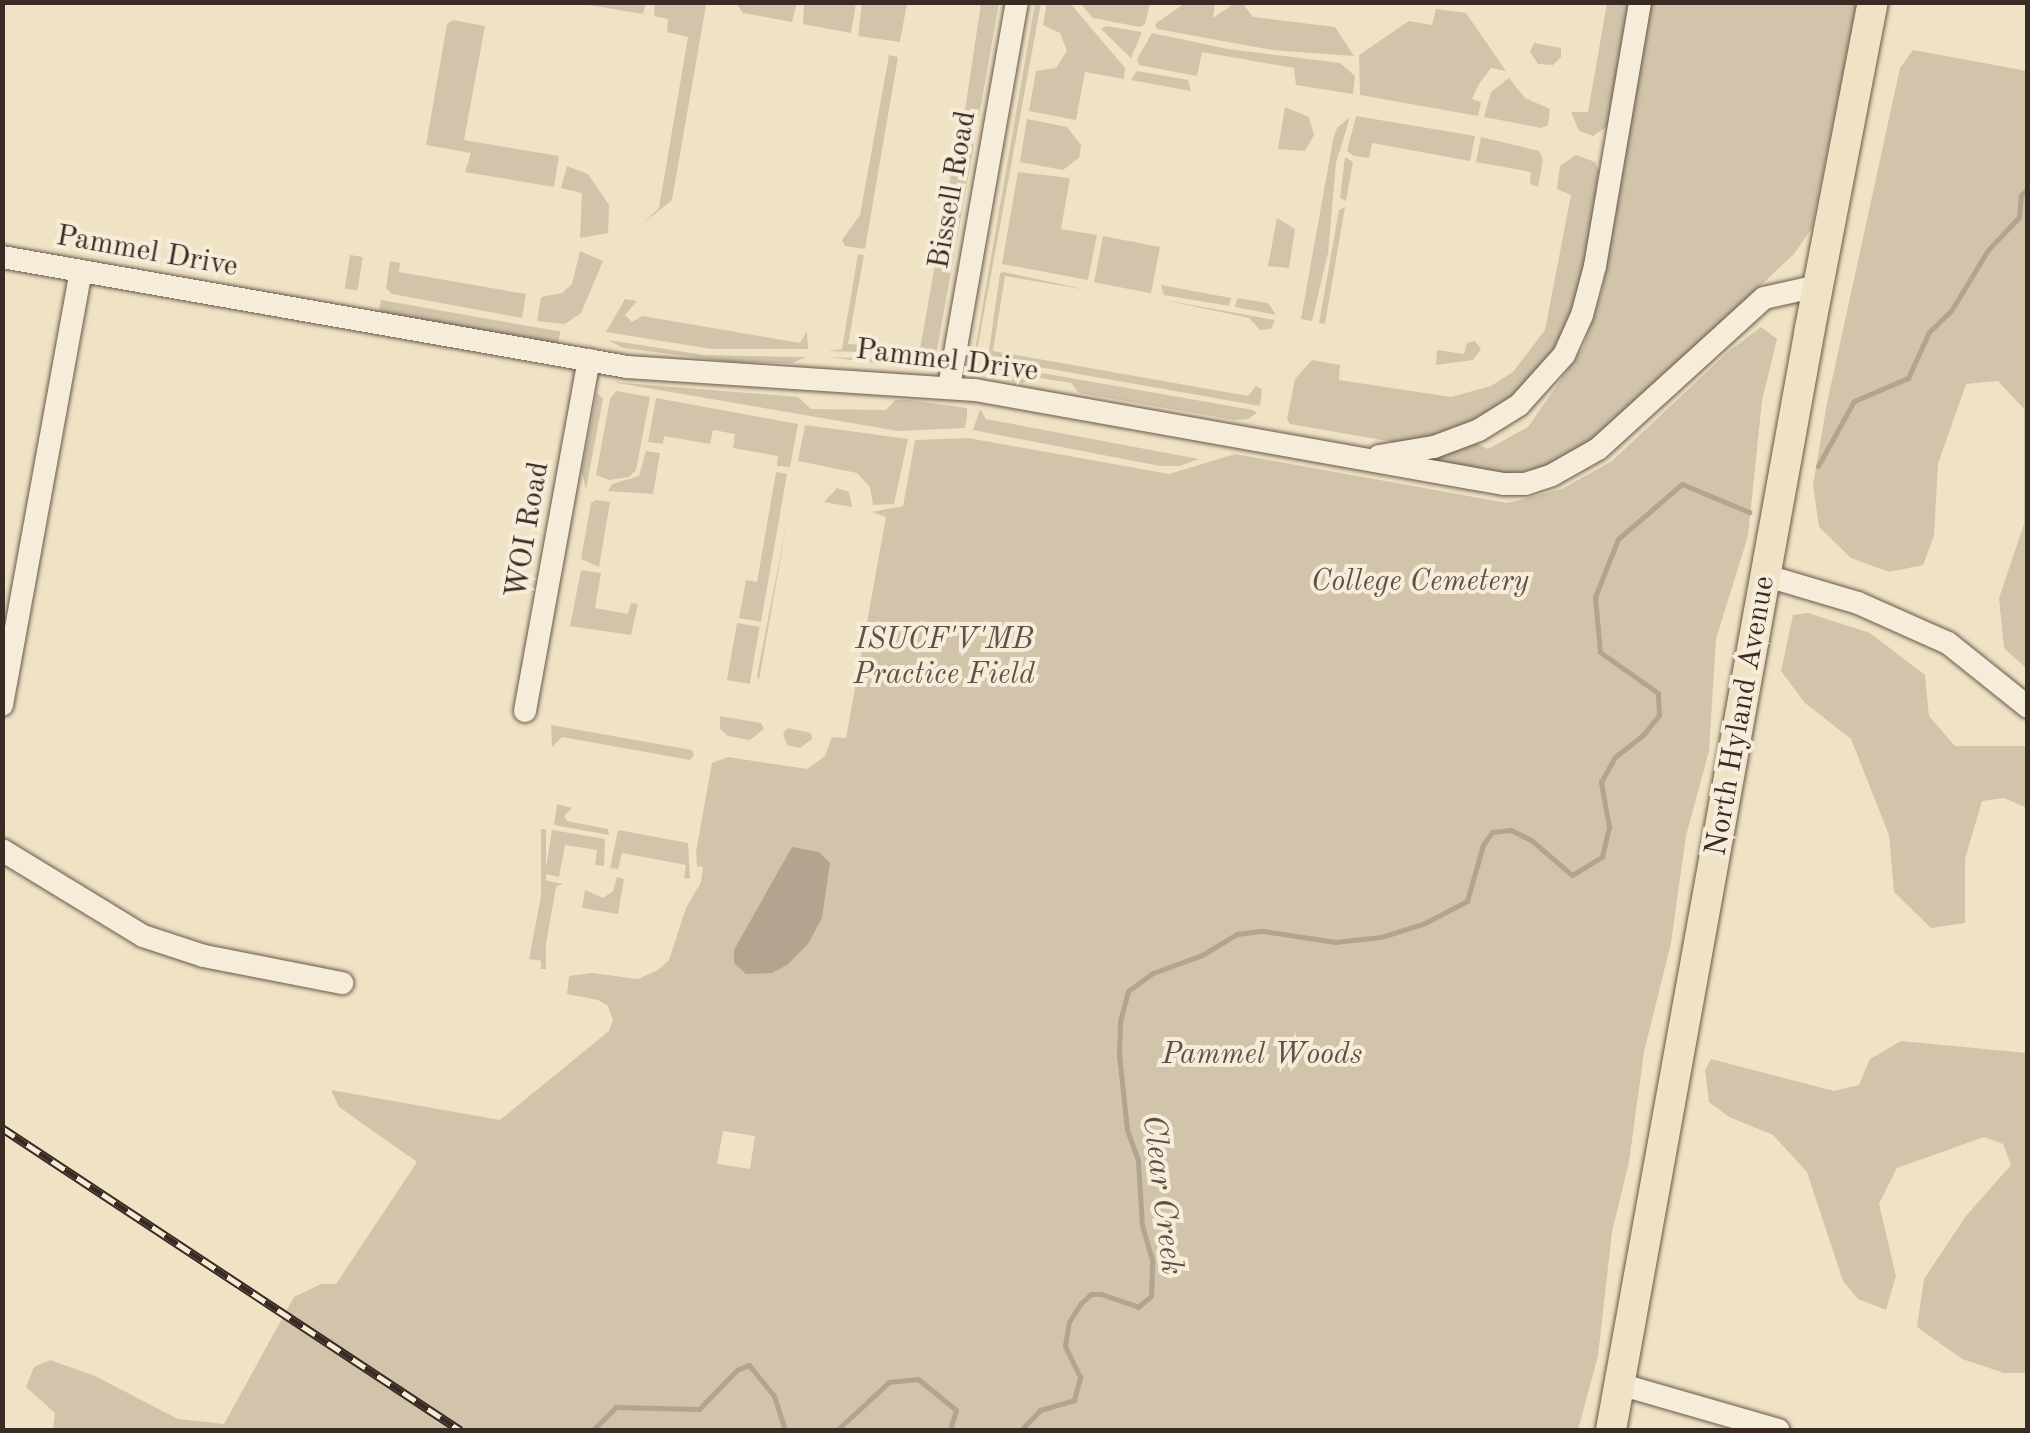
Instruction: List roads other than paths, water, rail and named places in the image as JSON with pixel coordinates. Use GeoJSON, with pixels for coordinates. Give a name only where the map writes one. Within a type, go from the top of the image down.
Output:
{"type":"FeatureCollection","features":[{"type":"Feature","properties":{"kind":"main road","name":"North Hyland Avenue"},"geometry":{"type":"LineString","coordinates":[[1611,1430],[1873,2]]}},
{"type":"Feature","properties":{"kind":"street","name":"Bissell Road"},"geometry":{"type":"LineString","coordinates":[[949,387],[1016,2]]}},
{"type":"Feature","properties":{"kind":"street"},"geometry":{"type":"LineString","coordinates":[[1356,458],[1434,446],[1479,430],[1519,405],[1549,376],[1582,315],[1640,2]]}},
{"type":"Feature","properties":{"kind":"street","name":"Pammel Drive"},"geometry":{"type":"LineString","coordinates":[[2,256],[589,360],[680,373],[949,387],[1504,484],[1526,484],[1552,475],[1598,450],[1764,298],[1818,286]]}},
{"type":"Feature","properties":{"kind":"street"},"geometry":{"type":"LineString","coordinates":[[2,705],[82,270]]}},
{"type":"Feature","properties":{"kind":"street","name":"WOI Road"},"geometry":{"type":"LineString","coordinates":[[526,711],[589,360]]}},
{"type":"Feature","properties":{"kind":"street"},"geometry":{"type":"LineString","coordinates":[[1766,576],[1814,586],[1934,636],[1975,662],[2028,707]]}},
{"type":"Feature","properties":{"kind":"street"},"geometry":{"type":"LineString","coordinates":[[2,850],[143,936],[204,956],[342,983]]}},
{"type":"Feature","properties":{"kind":"street"},"geometry":{"type":"LineString","coordinates":[[1619,1384],[1778,1430]]}},
{"type":"Feature","properties":{"kind":"waterway","name":"Clear Creek"},"geometry":{"type":"LineString","coordinates":[[1818,466],[1854,401],[1908,378],[1929,332],[1951,311],[1988,250],[2019,217],[2021,195],[2028,188]]}},
{"type":"Feature","properties":{"kind":"waterway","name":"Clear Creek"},"geometry":{"type":"LineString","coordinates":[[1021,1430],[1040,1410],[1074,1400],[1080,1377],[1065,1346],[1069,1322],[1081,1303],[1091,1294],[1101,1294],[1138,1307],[1151,1296],[1152,1260],[1142,1226],[1138,1160],[1127,1130],[1119,1054],[1120,1021],[1128,991],[1153,973],[1202,955],[1237,934],[1263,931],[1335,942],[1381,937],[1425,923],[1467,901],[1483,845],[1492,832],[1511,830],[1531,840],[1572,875],[1602,857],[1609,827],[1601,782],[1615,757],[1643,735],[1659,715],[1658,693],[1600,652],[1595,597],[1618,539],[1682,484],[1749,512]]}},
{"type":"Feature","properties":{"kind":"waterway","name":"Clear Creek"},"geometry":{"type":"LineString","coordinates":[[593,1430],[616,1407],[699,1409],[737,1370],[749,1365],[774,1396],[785,1430]]}},
{"type":"Feature","properties":{"kind":"waterway","name":"Clear Creek"},"geometry":{"type":"LineString","coordinates":[[837,1430],[889,1382],[918,1379],[956,1410],[950,1430]]}},
{"type":"Feature","properties":{"kind":"railway"},"geometry":{"type":"LineString","coordinates":[[2,1128],[460,1430]]}},
{"type":"Feature","properties":{"kind":"park label","name":"College Cemetery"},"geometry":{"type":"Point","coordinates":[1420,582]}},
{"type":"Feature","properties":{"kind":"park label","name":"ISUCF'V'MB Practice Field"},"geometry":{"type":"Point","coordinates":[944,657]}},
{"type":"Feature","properties":{"kind":"park label","name":"Pammel Woods"},"geometry":{"type":"Point","coordinates":[1262,1055]}}]}
